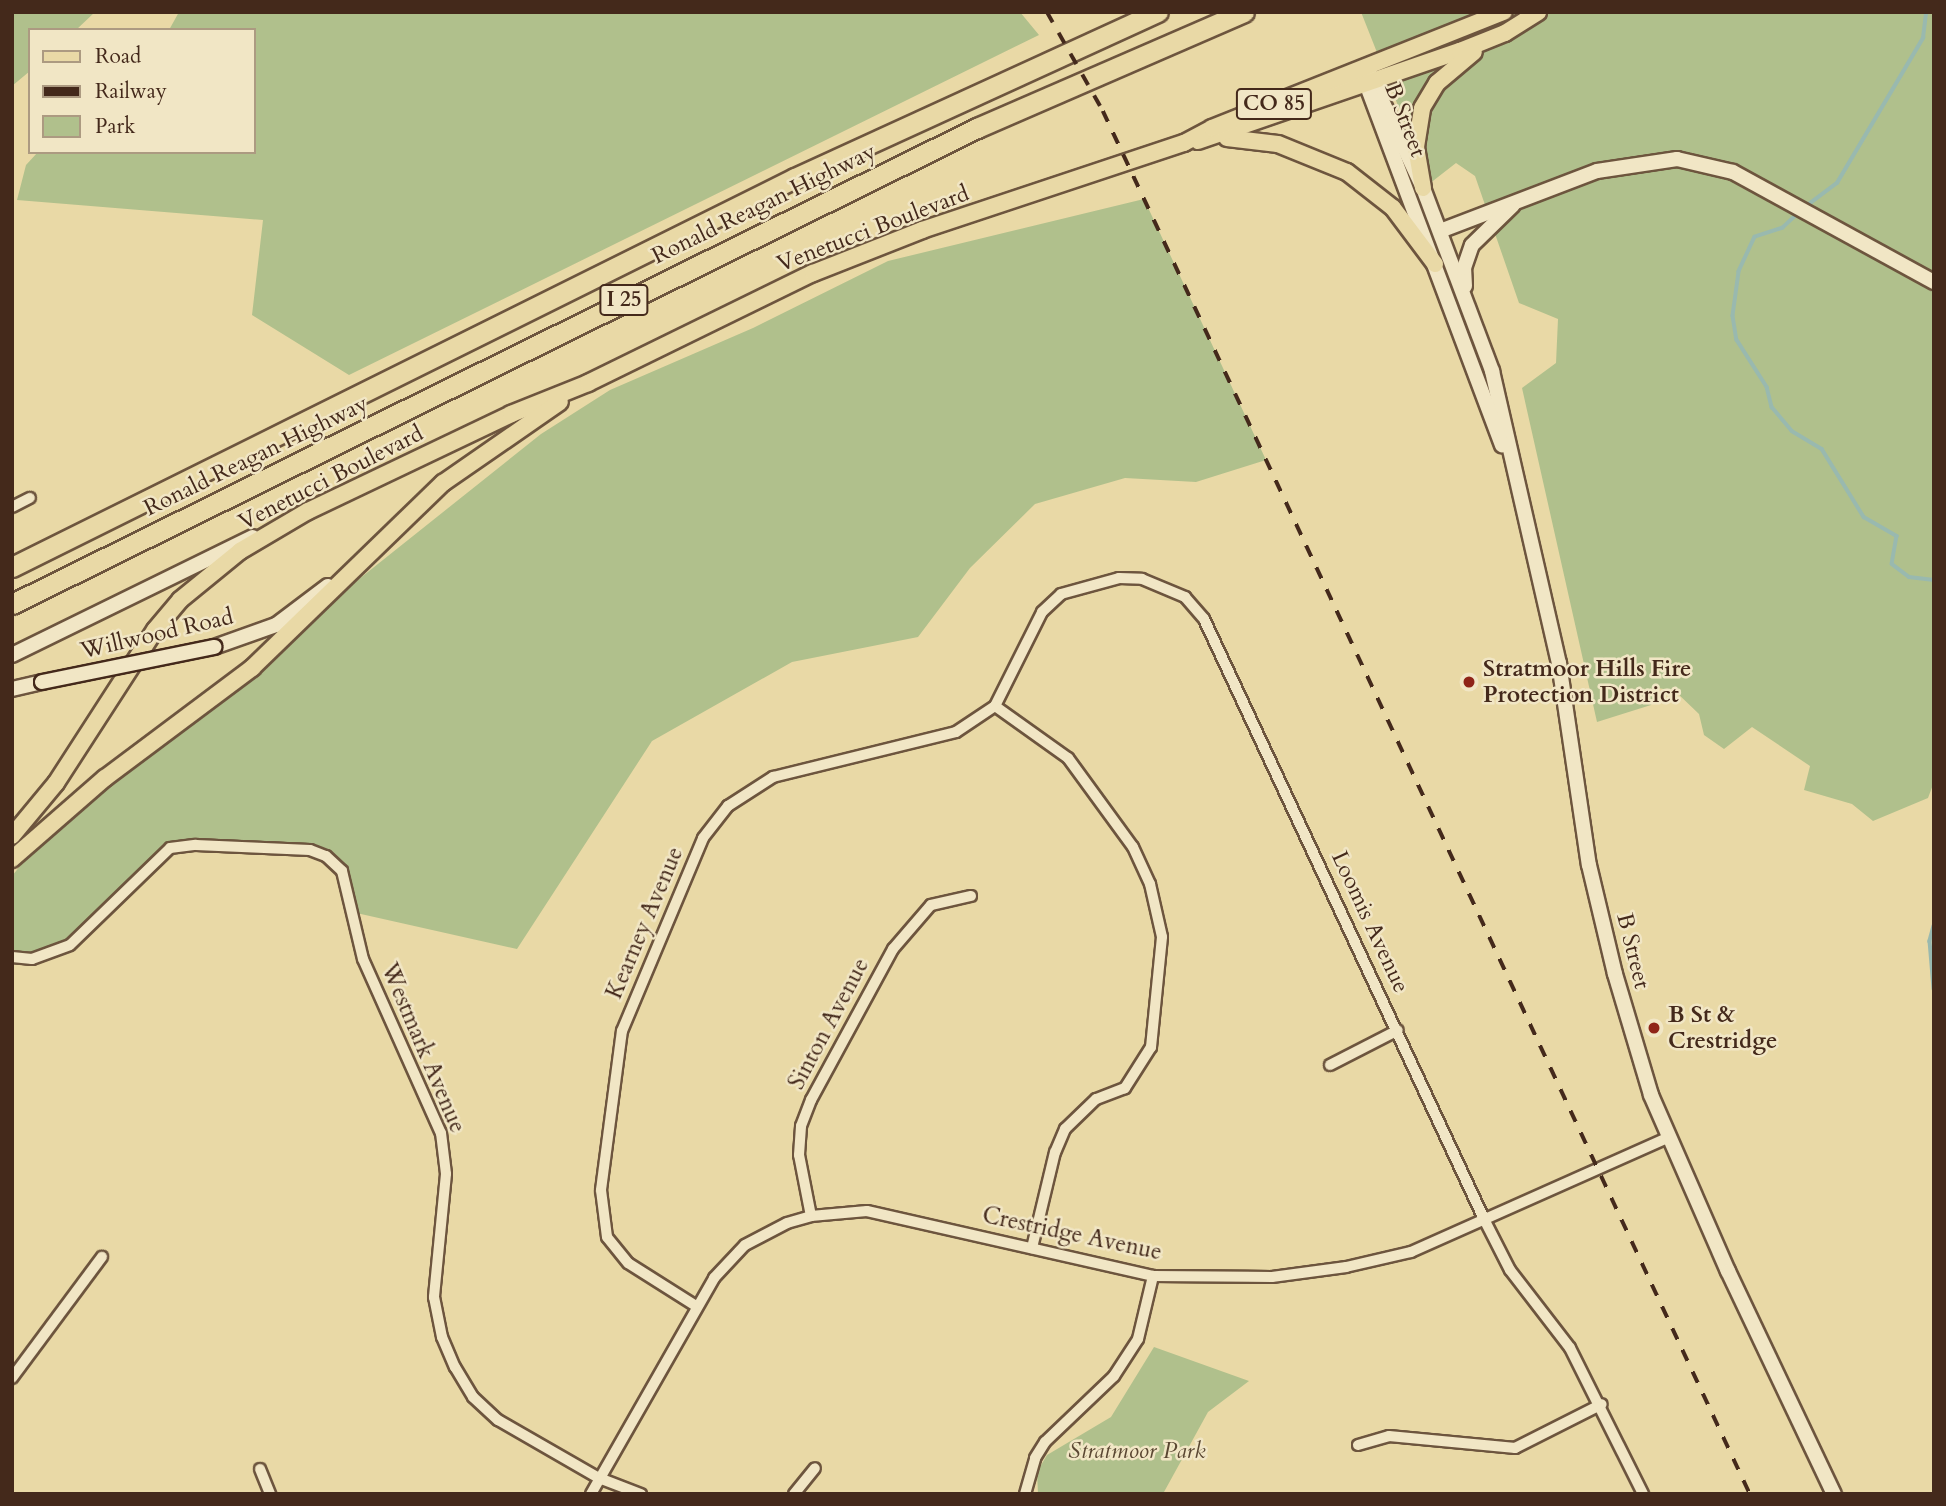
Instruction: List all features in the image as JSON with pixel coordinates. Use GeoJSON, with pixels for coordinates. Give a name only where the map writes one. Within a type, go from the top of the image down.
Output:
{"type":"FeatureCollection","features":[{"type":"Feature","properties":{"kind":"highway","name":"Ronald Reagan Highway"},"geometry":{"type":"LineString","coordinates":[[12,567],[807,172],[1158,12]]}},
{"type":"Feature","properties":{"kind":"highway","name":"Ronald Reagan Highway"},"geometry":{"type":"LineString","coordinates":[[12,604],[964,134],[1244,12]]}},
{"type":"Feature","properties":{"kind":"main road","name":"CO 85"},"geometry":{"type":"LineString","coordinates":[[1366,69],[1504,12]]}},
{"type":"Feature","properties":{"kind":"main road","name":"CO 85"},"geometry":{"type":"LineString","coordinates":[[1372,84],[1505,33],[1538,12]]}},
{"type":"Feature","properties":{"kind":"main road"},"geometry":{"type":"LineString","coordinates":[[1423,188],[1416,134],[1427,96],[1458,62],[1505,33]]}},
{"type":"Feature","properties":{"kind":"main road","name":"B Street"},"geometry":{"type":"LineString","coordinates":[[1366,69],[1525,508]]}},
{"type":"Feature","properties":{"kind":"main road","name":"Venetucci Boulevard"},"geometry":{"type":"LineString","coordinates":[[1184,143],[1212,128],[1366,69]]}},
{"type":"Feature","properties":{"kind":"main road","name":"B Street"},"geometry":{"type":"LineString","coordinates":[[1372,84],[1423,188],[1492,371],[1559,663],[1583,832],[1605,939],[1667,1138],[1834,1494]]}},
{"type":"Feature","properties":{"kind":"main road","name":"Venetucci Boulevard"},"geometry":{"type":"LineString","coordinates":[[12,836],[56,783],[155,630],[180,600],[240,551],[308,512],[511,414],[589,383],[813,273],[922,230],[1184,143],[1217,138],[1372,84]]}},
{"type":"Feature","properties":{"kind":"main road"},"geometry":{"type":"LineString","coordinates":[[1217,138],[1278,144],[1347,172],[1394,208],[1435,264]]}},
{"type":"Feature","properties":{"kind":"main road"},"geometry":{"type":"LineString","coordinates":[[1440,231],[1597,171],[1677,159],[1733,172],[1756,183],[1934,282]]}},
{"type":"Feature","properties":{"kind":"main road"},"geometry":{"type":"LineString","coordinates":[[1466,298],[1464,268],[1472,245],[1515,202]]}},
{"type":"Feature","properties":{"kind":"main road","name":"Venetucci Boulevard"},"geometry":{"type":"LineString","coordinates":[[12,859],[105,778],[251,668],[370,551],[472,461],[589,383]]}},
{"type":"Feature","properties":{"kind":"main road","name":"Willwood Road"},"geometry":{"type":"LineString","coordinates":[[12,655],[308,512]]}},
{"type":"Feature","properties":{"kind":"main road","name":"Willwood Road"},"geometry":{"type":"LineString","coordinates":[[12,689],[214,647],[276,625],[370,551]]}},
{"type":"Feature","properties":{"kind":"street"},"geometry":{"type":"LineString","coordinates":[[12,506],[30,498]]}},
{"type":"Feature","properties":{"kind":"street","name":"Loomis Avenue"},"geometry":{"type":"LineString","coordinates":[[995,706],[1042,612],[1060,594],[1082,585],[1119,578],[1142,579],[1185,597],[1205,619],[1485,1222],[1510,1270],[1570,1348],[1601,1404],[1643,1494]]}},
{"type":"Feature","properties":{"kind":"street"},"geometry":{"type":"LineString","coordinates":[[995,706],[1068,758],[1133,847],[1150,884],[1162,937],[1151,1047],[1125,1088],[1096,1099],[1065,1129],[1055,1152],[1032,1248]]}},
{"type":"Feature","properties":{"kind":"street","name":"Kearney Avenue"},"geometry":{"type":"LineString","coordinates":[[696,1306],[628,1263],[607,1237],[601,1190],[622,1031],[703,838],[728,806],[773,777],[956,732],[995,706]]}},
{"type":"Feature","properties":{"kind":"street","name":"Westmark Avenue"},"geometry":{"type":"LineString","coordinates":[[12,957],[33,959],[70,945],[170,848],[196,845],[310,850],[326,856],[341,871],[363,959],[441,1133],[446,1174],[434,1297],[442,1337],[454,1367],[473,1397],[498,1420],[599,1478],[641,1494]]}},
{"type":"Feature","properties":{"kind":"street","name":"Sinton Avenue"},"geometry":{"type":"LineString","coordinates":[[811,1216],[799,1155],[801,1126],[811,1100],[893,949],[931,905],[971,896]]}},
{"type":"Feature","properties":{"kind":"street"},"geometry":{"type":"LineString","coordinates":[[1330,1065],[1398,1030]]}},
{"type":"Feature","properties":{"kind":"street","name":"Crestridge Avenue"},"geometry":{"type":"LineString","coordinates":[[591,1494],[696,1306],[722,1268],[745,1245],[811,1216],[888,1214],[1153,1276],[1232,1279],[1346,1267],[1411,1252],[1485,1222],[1667,1138]]}},
{"type":"Feature","properties":{"kind":"street"},"geometry":{"type":"LineString","coordinates":[[12,1378],[103,1257]]}},
{"type":"Feature","properties":{"kind":"street"},"geometry":{"type":"LineString","coordinates":[[1025,1494],[1035,1458],[1045,1442],[1114,1376],[1138,1339],[1153,1276]]}},
{"type":"Feature","properties":{"kind":"street"},"geometry":{"type":"LineString","coordinates":[[1358,1445],[1390,1436],[1514,1448],[1601,1404]]}},
{"type":"Feature","properties":{"kind":"street"},"geometry":{"type":"LineString","coordinates":[[794,1494],[814,1468]]}},
{"type":"Feature","properties":{"kind":"street"},"geometry":{"type":"LineString","coordinates":[[260,1469],[270,1494]]}},
{"type":"Feature","properties":{"kind":"green space"},"geometry":{"type":"Polygon","coordinates":[[[12,12],[95,12],[78,28],[28,28],[28,73],[12,86],[12,12]]]}},
{"type":"Feature","properties":{"kind":"green space"},"geometry":{"type":"Polygon","coordinates":[[[179,12],[1020,12],[1039,35],[349,375],[252,315],[263,220],[17,200],[26,165],[36,154],[256,154],[256,28],[170,28],[179,12]]]}},
{"type":"Feature","properties":{"kind":"green space"},"geometry":{"type":"Polygon","coordinates":[[[1361,12],[1934,12],[1934,782],[1928,798],[1873,821],[1852,804],[1804,790],[1810,766],[1752,727],[1724,749],[1704,735],[1699,714],[1675,691],[1658,688],[1651,705],[1597,722],[1522,388],[1556,363],[1558,319],[1519,303],[1475,176],[1456,163],[1429,184],[1361,12]]]}},
{"type":"Feature","properties":{"kind":"green space"},"geometry":{"type":"Polygon","coordinates":[[[1144,199],[1266,460],[1196,482],[1125,478],[1035,504],[970,568],[918,637],[792,662],[652,741],[517,949],[352,912],[341,871],[310,850],[196,845],[156,859],[90,927],[49,955],[12,956],[12,876],[58,819],[541,434],[610,390],[753,328],[888,261],[1144,199]]]}},
{"type":"Feature","properties":{"kind":"green space","name":"Stratmoor Park"},"geometry":{"type":"Polygon","coordinates":[[[1154,1347],[1249,1381],[1208,1412],[1164,1492],[1038,1494],[1037,1472],[1047,1455],[1111,1417],[1154,1347]]]}},
{"type":"Feature","properties":{"kind":"waterway"},"geometry":{"type":"LineString","coordinates":[[1805,207],[1837,183],[1923,38],[1926,12]]}},
{"type":"Feature","properties":{"kind":"waterway"},"geometry":{"type":"LineString","coordinates":[[1800,212],[1783,228],[1755,237],[1739,272],[1733,316],[1737,340],[1767,387],[1772,407],[1792,431],[1822,449],[1864,517],[1897,536],[1892,564],[1909,577],[1934,580]]}},
{"type":"Feature","properties":{"kind":"waterway"},"geometry":{"type":"LineString","coordinates":[[1934,926],[1930,941],[1934,989]]}},
{"type":"Feature","properties":{"kind":"railway"},"geometry":{"type":"LineString","coordinates":[[1047,12],[1103,111],[1750,1494]]}},
{"type":"Feature","properties":{"kind":"place","name":"Stratmoor Hills Fire Protection District"},"geometry":{"type":"Point","coordinates":[1469,682]}},
{"type":"Feature","properties":{"kind":"place","name":"B St & Crestridge"},"geometry":{"type":"Point","coordinates":[1654,1028]}}]}
